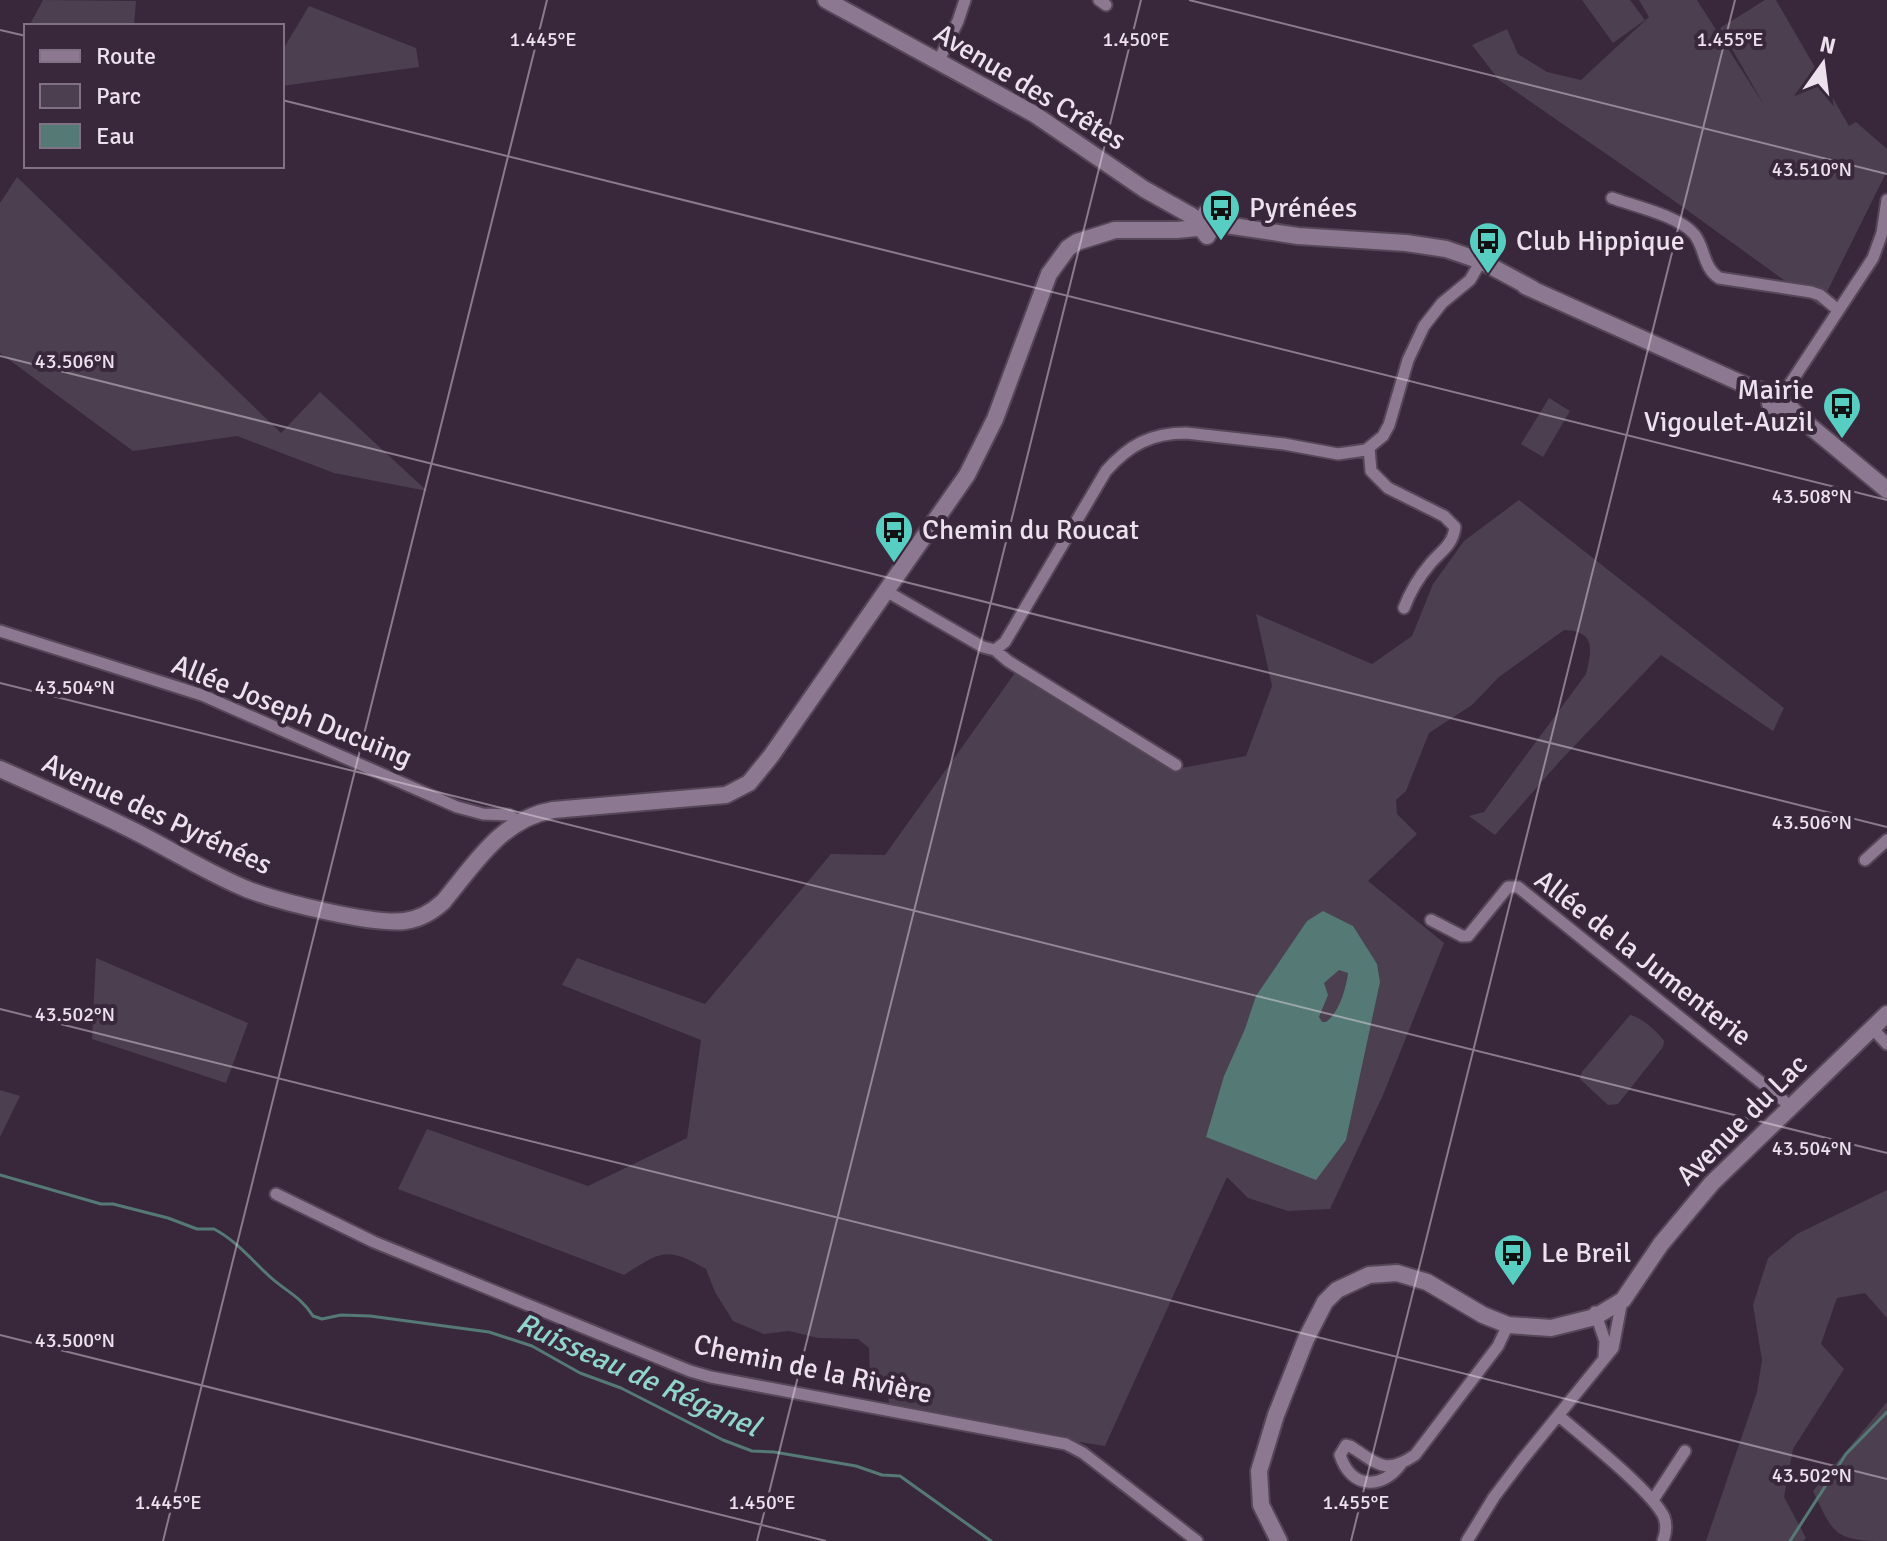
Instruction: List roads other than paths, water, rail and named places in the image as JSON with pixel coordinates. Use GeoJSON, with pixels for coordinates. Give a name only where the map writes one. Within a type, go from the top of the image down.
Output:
{"type":"FeatureCollection","features":[{"type":"Feature","properties":{"kind":"street","name":"Avenue des Crêtes"},"geometry":{"type":"LineString","coordinates":[[826,0],[1034,114],[1123,174],[1210,226]]}},
{"type":"Feature","properties":{"kind":"street"},"geometry":{"type":"LineString","coordinates":[[939,60],[954,32],[965,0]]}},
{"type":"Feature","properties":{"kind":"street","name":"Avenue des Crêtes"},"geometry":{"type":"LineString","coordinates":[[1123,174],[1210,226]]}},
{"type":"Feature","properties":{"kind":"street"},"geometry":{"type":"LineString","coordinates":[[1612,198],[1655,212],[1689,229],[1701,245],[1712,274],[1719,278],[1811,292],[1820,295],[1838,310]]}},
{"type":"Feature","properties":{"kind":"street"},"geometry":{"type":"LineString","coordinates":[[1887,200],[1882,233],[1873,258],[1778,401],[1887,490]]}},
{"type":"Feature","properties":{"kind":"street"},"geometry":{"type":"LineString","coordinates":[[1177,230],[1182,220],[1180,209]]}},
{"type":"Feature","properties":{"kind":"street","name":"Avenue des Pyrénées"},"geometry":{"type":"LineString","coordinates":[[1132,230],[1178,237],[1210,226]]}},
{"type":"Feature","properties":{"kind":"street","name":"Avenue des Pyrénées"},"geometry":{"type":"LineString","coordinates":[[0,769],[125,827],[249,890],[378,920],[407,921],[435,909],[486,849],[518,821],[553,810],[726,795],[742,789],[771,756],[967,475],[995,419],[1041,292],[1068,248],[1087,237],[1132,230],[1241,226],[1276,234],[1428,246],[1479,264],[1778,401]]}},
{"type":"Feature","properties":{"kind":"street"},"geometry":{"type":"LineString","coordinates":[[995,650],[1005,642],[1106,471],[1118,457],[1142,441],[1170,433],[1186,433],[1284,444],[1338,454],[1356,454],[1369,448],[1383,436],[1389,425],[1408,360],[1424,326],[1442,303],[1470,280],[1479,264]]}},
{"type":"Feature","properties":{"kind":"street"},"geometry":{"type":"LineString","coordinates":[[1369,448],[1371,471],[1388,488],[1444,516],[1455,527],[1453,540],[1410,592],[1404,608]]}},
{"type":"Feature","properties":{"kind":"street"},"geometry":{"type":"LineString","coordinates":[[886,591],[983,647],[995,650],[1176,765]]}},
{"type":"Feature","properties":{"kind":"street","name":"Allée Joseph Ducuing"},"geometry":{"type":"LineString","coordinates":[[0,631],[202,695],[457,807],[483,814],[509,815],[518,821]]}},
{"type":"Feature","properties":{"kind":"street"},"geometry":{"type":"LineString","coordinates":[[1865,860],[1887,840]]}},
{"type":"Feature","properties":{"kind":"street","name":"Allée de la Jumenterie"},"geometry":{"type":"LineString","coordinates":[[1431,920],[1468,936],[1508,887],[1518,887],[1790,1108]]}},
{"type":"Feature","properties":{"kind":"street","name":"Avenue du Lac"},"geometry":{"type":"LineString","coordinates":[[1279,1541],[1261,1505],[1259,1471],[1291,1375],[1330,1296],[1356,1279],[1397,1273],[1427,1282],[1483,1315],[1508,1325],[1551,1328],[1623,1300],[1690,1207],[1887,1014]]}},
{"type":"Feature","properties":{"kind":"street"},"geometry":{"type":"LineString","coordinates":[[1872,1028],[1887,1044]]}},
{"type":"Feature","properties":{"kind":"street","name":"Chemin de la Rivière"},"geometry":{"type":"LineString","coordinates":[[276,1194],[374,1242],[690,1371],[1057,1441],[1083,1453],[1197,1541]]}},
{"type":"Feature","properties":{"kind":"street","name":"Avenue du Lac"},"geometry":{"type":"LineString","coordinates":[[1598,1312],[1642,1270]]}},
{"type":"Feature","properties":{"kind":"street"},"geometry":{"type":"LineString","coordinates":[[1467,1541],[1494,1497],[1613,1348],[1623,1300]]}},
{"type":"Feature","properties":{"kind":"street"},"geometry":{"type":"LineString","coordinates":[[1598,1312],[1614,1341]]}},
{"type":"Feature","properties":{"kind":"street"},"geometry":{"type":"LineString","coordinates":[[1598,1312],[1605,1341],[1602,1361]]}},
{"type":"Feature","properties":{"kind":"street"},"geometry":{"type":"LineString","coordinates":[[1401,1464],[1385,1467],[1346,1445],[1340,1455],[1343,1463],[1366,1483],[1379,1483],[1392,1476],[1401,1464],[1415,1455],[1498,1346],[1508,1325]]}},
{"type":"Feature","properties":{"kind":"street"},"geometry":{"type":"LineString","coordinates":[[1559,1416],[1653,1500],[1665,1519],[1663,1541]]}},
{"type":"Feature","properties":{"kind":"street"},"geometry":{"type":"LineString","coordinates":[[1653,1500],[1685,1451]]}},
{"type":"Feature","properties":{"kind":"water"},"geometry":{"type":"Polygon","coordinates":[[[1323,911],[1353,926],[1377,964],[1380,982],[1346,1140],[1316,1180],[1206,1137],[1224,1076],[1256,996],[1307,921],[1323,911]],[[1339,970],[1324,983],[1328,995],[1319,1017],[1322,1022],[1331,1018],[1338,1007],[1348,973],[1339,970]]]}},
{"type":"Feature","properties":{"kind":"waterway","name":"Ruisseau de Réganel"},"geometry":{"type":"LineString","coordinates":[[0,1175],[101,1204],[113,1204],[168,1218],[197,1229],[214,1229],[236,1244],[313,1316],[322,1319],[341,1315],[370,1316],[489,1332],[532,1346],[580,1373],[621,1388],[723,1440],[752,1451],[774,1452],[900,1476],[991,1541]]}},
{"type":"Feature","properties":{"kind":"waterway"},"geometry":{"type":"LineString","coordinates":[[1790,1541],[1846,1454],[1887,1412]]}},
{"type":"Feature","properties":{"kind":"place","name":"Pyrénées"},"geometry":{"type":"Point","coordinates":[1221,242]}},
{"type":"Feature","properties":{"kind":"place","name":"Club Hippique"},"geometry":{"type":"Point","coordinates":[1488,275]}},
{"type":"Feature","properties":{"kind":"place","name":"Mairie Vigoulet-Auzil"},"geometry":{"type":"Point","coordinates":[1842,440]}},
{"type":"Feature","properties":{"kind":"place","name":"Chemin du Roucat"},"geometry":{"type":"Point","coordinates":[894,564]}},
{"type":"Feature","properties":{"kind":"place","name":"Le Breil"},"geometry":{"type":"Point","coordinates":[1513,1287]}}]}
